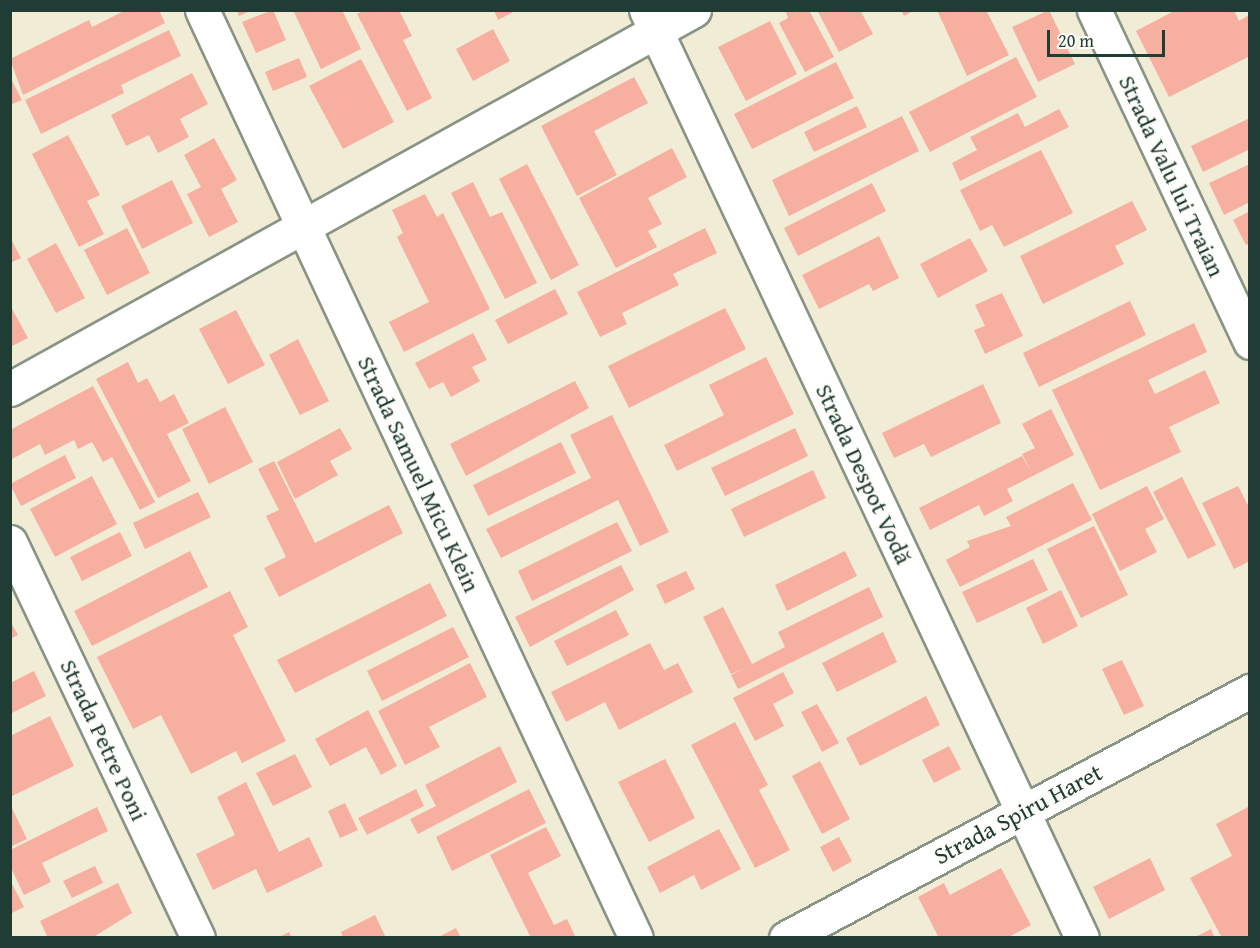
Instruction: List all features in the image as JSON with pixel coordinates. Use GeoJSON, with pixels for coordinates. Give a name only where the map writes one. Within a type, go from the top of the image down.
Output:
{"type":"FeatureCollection","features":[{"type":"Feature","properties":{"kind":"street","name":"Strada Samuel Micu Klein"},"geometry":{"type":"LineString","coordinates":[[202,10],[636,938]]}},
{"type":"Feature","properties":{"kind":"street"},"geometry":{"type":"LineString","coordinates":[[10,389],[303,227],[651,21],[694,10]]}},
{"type":"Feature","properties":{"kind":"street","name":"Strada Valu lui Traian"},"geometry":{"type":"LineString","coordinates":[[1094,10],[1250,342]]}},
{"type":"Feature","properties":{"kind":"street","name":"Strada Despot Vodă"},"geometry":{"type":"LineString","coordinates":[[651,21],[1082,938]]}},
{"type":"Feature","properties":{"kind":"street","name":"Strada Petre Poni"},"geometry":{"type":"LineString","coordinates":[[10,542],[198,938]]}},
{"type":"Feature","properties":{"kind":"street","name":"Strada Spiru Haret"},"geometry":{"type":"LineString","coordinates":[[786,938],[1250,691]]}},
{"type":"Feature","properties":{"kind":"building"},"geometry":{"type":"Polygon","coordinates":[[[126,10],[159,10],[165,23],[23,95],[10,59],[89,20],[92,27],[126,10]]]}},
{"type":"Feature","properties":{"kind":"building"},"geometry":{"type":"Polygon","coordinates":[[[237,10],[252,10],[239,16],[237,10]]]}},
{"type":"Feature","properties":{"kind":"building"},"geometry":{"type":"Polygon","coordinates":[[[273,10],[286,40],[256,53],[242,22],[273,10]]]}},
{"type":"Feature","properties":{"kind":"building"},"geometry":{"type":"Polygon","coordinates":[[[293,10],[342,10],[361,49],[321,69],[293,10]]]}},
{"type":"Feature","properties":{"kind":"building"},"geometry":{"type":"Polygon","coordinates":[[[364,10],[399,10],[412,36],[403,40],[432,98],[407,111],[357,14],[364,10]]]}},
{"type":"Feature","properties":{"kind":"building"},"geometry":{"type":"Polygon","coordinates":[[[494,10],[517,10],[498,20],[494,10]]]}},
{"type":"Feature","properties":{"kind":"building"},"geometry":{"type":"Polygon","coordinates":[[[785,10],[809,10],[834,57],[805,72],[779,23],[788,18],[785,10]]]}},
{"type":"Feature","properties":{"kind":"building"},"geometry":{"type":"Polygon","coordinates":[[[817,10],[860,10],[873,34],[839,52],[817,10]]]}},
{"type":"Feature","properties":{"kind":"building"},"geometry":{"type":"Polygon","coordinates":[[[901,10],[914,10],[904,16],[901,10]]]}},
{"type":"Feature","properties":{"kind":"building"},"geometry":{"type":"Polygon","coordinates":[[[937,10],[986,10],[1009,55],[967,76],[937,10]]]}},
{"type":"Feature","properties":{"kind":"building"},"geometry":{"type":"Polygon","coordinates":[[[1049,10],[1075,64],[1038,82],[1012,27],[1049,10]]]}},
{"type":"Feature","properties":{"kind":"building"},"geometry":{"type":"Polygon","coordinates":[[[1176,10],[1234,10],[1239,21],[1249,15],[1250,56],[1169,97],[1136,31],[1176,10]]]}},
{"type":"Feature","properties":{"kind":"building"},"geometry":{"type":"Polygon","coordinates":[[[770,21],[797,74],[746,101],[718,47],[770,21]]]}},
{"type":"Feature","properties":{"kind":"building"},"geometry":{"type":"Polygon","coordinates":[[[493,29],[510,61],[473,81],[456,49],[493,29]]]}},
{"type":"Feature","properties":{"kind":"building"},"geometry":{"type":"Polygon","coordinates":[[[169,30],[181,56],[121,85],[124,93],[41,134],[25,100],[169,30]]]}},
{"type":"Feature","properties":{"kind":"building"},"geometry":{"type":"Polygon","coordinates":[[[1016,57],[1037,97],[930,152],[909,112],[1016,57]]]}},
{"type":"Feature","properties":{"kind":"building"},"geometry":{"type":"Polygon","coordinates":[[[299,58],[307,77],[273,91],[265,72],[299,58]]]}},
{"type":"Feature","properties":{"kind":"building"},"geometry":{"type":"Polygon","coordinates":[[[361,59],[394,122],[343,149],[309,86],[361,59]]]}},
{"type":"Feature","properties":{"kind":"building"},"geometry":{"type":"Polygon","coordinates":[[[836,62],[854,98],[752,149],[734,114],[836,62]]]}},
{"type":"Feature","properties":{"kind":"building"},"geometry":{"type":"Polygon","coordinates":[[[192,73],[208,104],[180,119],[189,137],[158,153],[149,135],[126,146],[111,115],[192,73]]]}},
{"type":"Feature","properties":{"kind":"building"},"geometry":{"type":"Polygon","coordinates":[[[10,77],[22,100],[10,105],[10,77]]]}},
{"type":"Feature","properties":{"kind":"building"},"geometry":{"type":"Polygon","coordinates":[[[634,77],[648,103],[594,131],[617,175],[577,196],[541,126],[634,77]]]}},
{"type":"Feature","properties":{"kind":"building"},"geometry":{"type":"Polygon","coordinates":[[[857,106],[867,127],[814,152],[804,132],[857,106]]]}},
{"type":"Feature","properties":{"kind":"building"},"geometry":{"type":"Polygon","coordinates":[[[1059,109],[1069,127],[960,181],[952,163],[977,150],[970,137],[1018,113],[1025,127],[1059,109]]]}},
{"type":"Feature","properties":{"kind":"building"},"geometry":{"type":"Polygon","coordinates":[[[902,116],[919,151],[789,216],[772,180],[902,116]]]}},
{"type":"Feature","properties":{"kind":"building"},"geometry":{"type":"Polygon","coordinates":[[[1250,118],[1250,149],[1203,172],[1191,146],[1250,118]]]}},
{"type":"Feature","properties":{"kind":"building"},"geometry":{"type":"Polygon","coordinates":[[[68,135],[100,195],[87,201],[104,234],[79,247],[32,154],[68,135]]]}},
{"type":"Feature","properties":{"kind":"building"},"geometry":{"type":"Polygon","coordinates":[[[214,138],[237,180],[221,189],[238,222],[209,237],[187,194],[201,187],[184,155],[214,138]]]}},
{"type":"Feature","properties":{"kind":"building"},"geometry":{"type":"Polygon","coordinates":[[[672,148],[687,177],[648,198],[662,224],[648,231],[657,247],[616,268],[579,198],[672,148]]]}},
{"type":"Feature","properties":{"kind":"building"},"geometry":{"type":"Polygon","coordinates":[[[1041,150],[1073,213],[1004,247],[992,225],[980,231],[960,190],[1041,150]]]}},
{"type":"Feature","properties":{"kind":"building"},"geometry":{"type":"Polygon","coordinates":[[[527,164],[579,265],[551,280],[499,179],[527,164]]]}},
{"type":"Feature","properties":{"kind":"building"},"geometry":{"type":"Polygon","coordinates":[[[1250,164],[1250,202],[1224,215],[1209,183],[1250,164]]]}},
{"type":"Feature","properties":{"kind":"building"},"geometry":{"type":"Polygon","coordinates":[[[172,180],[193,223],[142,249],[121,206],[172,180]]]}},
{"type":"Feature","properties":{"kind":"building"},"geometry":{"type":"Polygon","coordinates":[[[473,182],[490,217],[502,212],[537,283],[505,299],[451,193],[473,182]]]}},
{"type":"Feature","properties":{"kind":"building"},"geometry":{"type":"Polygon","coordinates":[[[872,183],[886,211],[798,256],[784,228],[872,183]]]}},
{"type":"Feature","properties":{"kind":"building"},"geometry":{"type":"Polygon","coordinates":[[[425,194],[437,217],[443,213],[490,309],[404,352],[389,322],[429,302],[397,237],[403,233],[392,210],[425,194]]]}},
{"type":"Feature","properties":{"kind":"building"},"geometry":{"type":"Polygon","coordinates":[[[1132,201],[1147,230],[1115,246],[1124,264],[1043,304],[1020,256],[1132,201]]]}},
{"type":"Feature","properties":{"kind":"building"},"geometry":{"type":"Polygon","coordinates":[[[1250,211],[1250,243],[1246,245],[1233,220],[1250,211]]]}},
{"type":"Feature","properties":{"kind":"building"},"geometry":{"type":"Polygon","coordinates":[[[127,228],[150,273],[107,295],[84,250],[127,228]]]}},
{"type":"Feature","properties":{"kind":"building"},"geometry":{"type":"Polygon","coordinates":[[[705,228],[717,253],[673,274],[679,285],[622,313],[627,324],[600,337],[577,292],[705,228]]]}},
{"type":"Feature","properties":{"kind":"building"},"geometry":{"type":"Polygon","coordinates":[[[879,236],[899,278],[873,291],[869,284],[819,309],[802,275],[879,236]]]}},
{"type":"Feature","properties":{"kind":"building"},"geometry":{"type":"Polygon","coordinates":[[[10,237],[21,258],[10,263],[10,237]]]}},
{"type":"Feature","properties":{"kind":"building"},"geometry":{"type":"Polygon","coordinates":[[[970,238],[988,271],[938,298],[920,264],[970,238]]]}},
{"type":"Feature","properties":{"kind":"building"},"geometry":{"type":"Polygon","coordinates":[[[56,243],[85,298],[56,313],[27,259],[56,243]]]}},
{"type":"Feature","properties":{"kind":"building"},"geometry":{"type":"Polygon","coordinates":[[[555,289],[568,314],[508,344],[495,320],[555,289]]]}},
{"type":"Feature","properties":{"kind":"building"},"geometry":{"type":"Polygon","coordinates":[[[1002,293],[1023,336],[985,354],[974,330],[985,326],[975,305],[1002,293]]]}},
{"type":"Feature","properties":{"kind":"building"},"geometry":{"type":"Polygon","coordinates":[[[1130,301],[1146,335],[1039,387],[1023,353],[1130,301]]]}},
{"type":"Feature","properties":{"kind":"building"},"geometry":{"type":"Polygon","coordinates":[[[10,305],[28,338],[10,347],[10,305]]]}},
{"type":"Feature","properties":{"kind":"building"},"geometry":{"type":"Polygon","coordinates":[[[725,308],[746,349],[629,408],[608,366],[725,308]]]}},
{"type":"Feature","properties":{"kind":"building"},"geometry":{"type":"Polygon","coordinates":[[[236,310],[265,365],[228,384],[199,329],[236,310]]]}},
{"type":"Feature","properties":{"kind":"building"},"geometry":{"type":"Polygon","coordinates":[[[1194,323],[1207,352],[1148,380],[1155,394],[1205,370],[1220,403],[1169,427],[1181,452],[1100,490],[1052,390],[1194,323]]]}},
{"type":"Feature","properties":{"kind":"building"},"geometry":{"type":"Polygon","coordinates":[[[473,333],[487,360],[472,367],[480,381],[451,397],[443,382],[429,389],[415,363],[473,333]]]}},
{"type":"Feature","properties":{"kind":"building"},"geometry":{"type":"Polygon","coordinates":[[[298,339],[329,401],[300,415],[269,355],[298,339]]]}},
{"type":"Feature","properties":{"kind":"building"},"geometry":{"type":"Polygon","coordinates":[[[766,357],[794,414],[677,471],[664,445],[724,415],[709,385],[766,357]]]}},
{"type":"Feature","properties":{"kind":"building"},"geometry":{"type":"Polygon","coordinates":[[[128,362],[138,383],[147,378],[160,402],[174,394],[189,423],[167,434],[191,481],[158,498],[96,379],[128,362]]]}},
{"type":"Feature","properties":{"kind":"building"},"geometry":{"type":"Polygon","coordinates":[[[575,381],[589,408],[466,476],[450,444],[575,381]]]}},
{"type":"Feature","properties":{"kind":"building"},"geometry":{"type":"Polygon","coordinates":[[[983,384],[1001,423],[931,457],[924,444],[894,458],[882,433],[983,384]]]}},
{"type":"Feature","properties":{"kind":"building"},"geometry":{"type":"Polygon","coordinates":[[[93,386],[155,502],[140,510],[112,457],[103,462],[92,442],[78,449],[74,440],[45,455],[40,444],[10,460],[10,430],[93,386]]]}},
{"type":"Feature","properties":{"kind":"building"},"geometry":{"type":"Polygon","coordinates":[[[225,407],[253,462],[209,484],[182,429],[225,407]]]}},
{"type":"Feature","properties":{"kind":"building"},"geometry":{"type":"Polygon","coordinates":[[[1051,409],[1074,455],[1007,489],[1013,501],[984,516],[979,505],[930,530],[919,508],[1022,456],[1032,473],[1022,454],[1035,448],[1022,424],[1051,409]]]}},
{"type":"Feature","properties":{"kind":"building"},"geometry":{"type":"Polygon","coordinates":[[[612,415],[669,532],[640,546],[618,500],[501,558],[486,529],[591,478],[570,435],[612,415]]]}},
{"type":"Feature","properties":{"kind":"building"},"geometry":{"type":"Polygon","coordinates":[[[340,428],[352,449],[330,461],[338,475],[295,499],[277,462],[340,428]]]}},
{"type":"Feature","properties":{"kind":"building"},"geometry":{"type":"Polygon","coordinates":[[[795,428],[808,456],[725,496],[711,468],[795,428]]]}},
{"type":"Feature","properties":{"kind":"building"},"geometry":{"type":"Polygon","coordinates":[[[561,442],[576,473],[488,516],[473,485],[561,442]]]}},
{"type":"Feature","properties":{"kind":"building"},"geometry":{"type":"Polygon","coordinates":[[[65,455],[76,478],[21,506],[10,484],[65,455]]]}},
{"type":"Feature","properties":{"kind":"building"},"geometry":{"type":"Polygon","coordinates":[[[274,461],[315,543],[389,505],[403,533],[279,597],[264,568],[286,557],[266,516],[279,510],[258,469],[274,461]]]}},
{"type":"Feature","properties":{"kind":"building"},"geometry":{"type":"Polygon","coordinates":[[[813,470],[826,498],[744,537],[731,509],[813,470]]]}},
{"type":"Feature","properties":{"kind":"building"},"geometry":{"type":"Polygon","coordinates":[[[92,476],[117,524],[55,557],[30,509],[92,476]]]}},
{"type":"Feature","properties":{"kind":"building"},"geometry":{"type":"Polygon","coordinates":[[[1182,477],[1216,545],[1188,559],[1153,492],[1182,477]]]}},
{"type":"Feature","properties":{"kind":"building"},"geometry":{"type":"Polygon","coordinates":[[[1073,483],[1092,520],[960,587],[946,560],[970,547],[967,541],[1011,526],[1006,517],[1073,483]]]}},
{"type":"Feature","properties":{"kind":"building"},"geometry":{"type":"Polygon","coordinates":[[[1147,486],[1164,519],[1145,529],[1157,552],[1120,571],[1092,514],[1147,486]]]}},
{"type":"Feature","properties":{"kind":"building"},"geometry":{"type":"Polygon","coordinates":[[[1238,486],[1250,509],[1250,561],[1234,569],[1202,503],[1238,486]]]}},
{"type":"Feature","properties":{"kind":"building"},"geometry":{"type":"Polygon","coordinates":[[[198,492],[211,517],[145,549],[133,523],[198,492]]]}},
{"type":"Feature","properties":{"kind":"building"},"geometry":{"type":"Polygon","coordinates":[[[617,522],[632,551],[532,601],[518,571],[617,522]]]}},
{"type":"Feature","properties":{"kind":"building"},"geometry":{"type":"Polygon","coordinates":[[[1094,526],[1128,595],[1081,618],[1047,549],[1094,526]]]}},
{"type":"Feature","properties":{"kind":"building"},"geometry":{"type":"Polygon","coordinates":[[[120,532],[132,556],[82,581],[70,557],[120,532]]]}},
{"type":"Feature","properties":{"kind":"building"},"geometry":{"type":"Polygon","coordinates":[[[190,551],[208,587],[92,646],[74,611],[190,551]]]}},
{"type":"Feature","properties":{"kind":"building"},"geometry":{"type":"Polygon","coordinates":[[[845,551],[857,576],[787,611],[775,585],[845,551]]]}},
{"type":"Feature","properties":{"kind":"building"},"geometry":{"type":"Polygon","coordinates":[[[1033,559],[1048,590],[977,623],[962,592],[1033,559]]]}},
{"type":"Feature","properties":{"kind":"building"},"geometry":{"type":"Polygon","coordinates":[[[621,565],[634,590],[530,647],[515,617],[621,565]]]}},
{"type":"Feature","properties":{"kind":"building"},"geometry":{"type":"Polygon","coordinates":[[[686,571],[695,589],[665,604],[656,585],[686,571]]]}},
{"type":"Feature","properties":{"kind":"building"},"geometry":{"type":"Polygon","coordinates":[[[430,583],[447,616],[295,693],[277,660],[430,583]]]}},
{"type":"Feature","properties":{"kind":"building"},"geometry":{"type":"Polygon","coordinates":[[[869,587],[883,617],[738,689],[731,675],[745,668],[731,674],[703,617],[723,607],[752,664],[785,647],[778,632],[869,587]]]}},
{"type":"Feature","properties":{"kind":"building"},"geometry":{"type":"Polygon","coordinates":[[[1061,590],[1078,626],[1043,644],[1026,608],[1061,590]]]}},
{"type":"Feature","properties":{"kind":"building"},"geometry":{"type":"Polygon","coordinates":[[[230,591],[248,627],[233,635],[286,741],[242,763],[236,751],[191,774],[161,715],[133,729],[97,657],[230,591]]]}},
{"type":"Feature","properties":{"kind":"building"},"geometry":{"type":"Polygon","coordinates":[[[616,610],[629,635],[567,666],[554,641],[616,610]]]}},
{"type":"Feature","properties":{"kind":"building"},"geometry":{"type":"Polygon","coordinates":[[[10,621],[18,635],[10,639],[10,621]]]}},
{"type":"Feature","properties":{"kind":"building"},"geometry":{"type":"Polygon","coordinates":[[[453,627],[469,657],[382,701],[367,671],[453,627]]]}},
{"type":"Feature","properties":{"kind":"building"},"geometry":{"type":"Polygon","coordinates":[[[883,632],[897,662],[837,692],[822,663],[883,632]]]}},
{"type":"Feature","properties":{"kind":"building"},"geometry":{"type":"Polygon","coordinates":[[[650,643],[664,670],[678,663],[693,692],[619,730],[605,702],[566,722],[551,692],[650,643]]]}},
{"type":"Feature","properties":{"kind":"building"},"geometry":{"type":"Polygon","coordinates":[[[1122,660],[1144,706],[1124,715],[1102,669],[1122,660]]]}},
{"type":"Feature","properties":{"kind":"building"},"geometry":{"type":"Polygon","coordinates":[[[470,663],[487,697],[429,727],[440,747],[405,765],[378,711],[470,663]]]}},
{"type":"Feature","properties":{"kind":"building"},"geometry":{"type":"Polygon","coordinates":[[[34,671],[46,696],[10,714],[10,683],[34,671]]]}},
{"type":"Feature","properties":{"kind":"building"},"geometry":{"type":"Polygon","coordinates":[[[783,672],[794,693],[773,704],[784,726],[755,741],[733,698],[783,672]]]}},
{"type":"Feature","properties":{"kind":"building"},"geometry":{"type":"Polygon","coordinates":[[[926,696],[940,725],[860,766],[846,738],[926,696]]]}},
{"type":"Feature","properties":{"kind":"building"},"geometry":{"type":"Polygon","coordinates":[[[817,704],[839,743],[822,752],[801,712],[817,704]]]}},
{"type":"Feature","properties":{"kind":"building"},"geometry":{"type":"Polygon","coordinates":[[[368,710],[397,766],[381,775],[366,747],[330,766],[315,739],[368,710]]]}},
{"type":"Feature","properties":{"kind":"building"},"geometry":{"type":"Polygon","coordinates":[[[50,716],[74,766],[10,797],[10,736],[50,716]]]}},
{"type":"Feature","properties":{"kind":"building"},"geometry":{"type":"Polygon","coordinates":[[[735,722],[768,785],[759,790],[790,850],[755,868],[691,745],[735,722]]]}},
{"type":"Feature","properties":{"kind":"building"},"geometry":{"type":"Polygon","coordinates":[[[500,746],[517,782],[418,834],[410,819],[436,806],[425,785],[500,746]]]}},
{"type":"Feature","properties":{"kind":"building"},"geometry":{"type":"Polygon","coordinates":[[[949,746],[961,769],[934,783],[922,760],[949,746]]]}},
{"type":"Feature","properties":{"kind":"building"},"geometry":{"type":"Polygon","coordinates":[[[295,754],[312,787],[273,806],[256,773],[295,754]]]}},
{"type":"Feature","properties":{"kind":"building"},"geometry":{"type":"Polygon","coordinates":[[[665,759],[695,818],[649,842],[618,782],[665,759]]]}},
{"type":"Feature","properties":{"kind":"building"},"geometry":{"type":"Polygon","coordinates":[[[820,761],[850,819],[822,834],[792,776],[820,761]]]}},
{"type":"Feature","properties":{"kind":"building"},"geometry":{"type":"Polygon","coordinates":[[[246,782],[279,852],[309,837],[323,866],[267,893],[256,869],[213,890],[196,854],[235,835],[217,797],[246,782]]]}},
{"type":"Feature","properties":{"kind":"building"},"geometry":{"type":"Polygon","coordinates":[[[416,789],[424,806],[367,835],[358,818],[416,789]]]}},
{"type":"Feature","properties":{"kind":"building"},"geometry":{"type":"Polygon","coordinates":[[[529,789],[546,823],[452,871],[436,837],[529,789]]]}},
{"type":"Feature","properties":{"kind":"building"},"geometry":{"type":"Polygon","coordinates":[[[345,803],[358,830],[340,838],[328,811],[345,803]]]}},
{"type":"Feature","properties":{"kind":"building"},"geometry":{"type":"Polygon","coordinates":[[[10,804],[27,839],[10,847],[10,804]]]}},
{"type":"Feature","properties":{"kind":"building"},"geometry":{"type":"Polygon","coordinates":[[[1250,806],[1250,938],[1222,938],[1190,878],[1232,856],[1216,824],[1250,806]]]}},
{"type":"Feature","properties":{"kind":"building"},"geometry":{"type":"Polygon","coordinates":[[[97,807],[108,831],[42,863],[51,882],[24,895],[10,866],[10,850],[97,807]]]}},
{"type":"Feature","properties":{"kind":"building"},"geometry":{"type":"Polygon","coordinates":[[[546,827],[561,856],[528,873],[554,925],[567,919],[576,938],[531,938],[490,855],[546,827]]]}},
{"type":"Feature","properties":{"kind":"building"},"geometry":{"type":"Polygon","coordinates":[[[719,829],[741,869],[701,890],[694,875],[660,893],[647,867],[719,829]]]}},
{"type":"Feature","properties":{"kind":"building"},"geometry":{"type":"Polygon","coordinates":[[[839,837],[852,861],[833,872],[820,847],[839,837]]]}},
{"type":"Feature","properties":{"kind":"building"},"geometry":{"type":"Polygon","coordinates":[[[1150,858],[1165,890],[1109,919],[1093,887],[1150,858]]]}},
{"type":"Feature","properties":{"kind":"building"},"geometry":{"type":"Polygon","coordinates":[[[95,866],[103,883],[72,898],[63,881],[95,866]]]}},
{"type":"Feature","properties":{"kind":"building"},"geometry":{"type":"Polygon","coordinates":[[[1001,868],[1031,925],[1007,938],[939,938],[918,897],[944,883],[950,895],[1001,868]]]}},
{"type":"Feature","properties":{"kind":"building"},"geometry":{"type":"Polygon","coordinates":[[[10,880],[24,907],[10,914],[10,880]]]}},
{"type":"Feature","properties":{"kind":"building"},"geometry":{"type":"Polygon","coordinates":[[[118,883],[132,913],[92,938],[48,938],[40,921],[118,883]]]}},
{"type":"Feature","properties":{"kind":"building"},"geometry":{"type":"Polygon","coordinates":[[[375,915],[386,938],[343,938],[341,932],[375,915]]]}},
{"type":"Feature","properties":{"kind":"building"},"geometry":{"type":"Polygon","coordinates":[[[456,928],[461,938],[437,938],[456,928]]]}},
{"type":"Feature","properties":{"kind":"building"},"geometry":{"type":"Polygon","coordinates":[[[1211,929],[1215,938],[1193,938],[1211,929]]]}},
{"type":"Feature","properties":{"kind":"building"},"geometry":{"type":"Polygon","coordinates":[[[289,932],[292,938],[277,938],[289,932]]]}}]}
